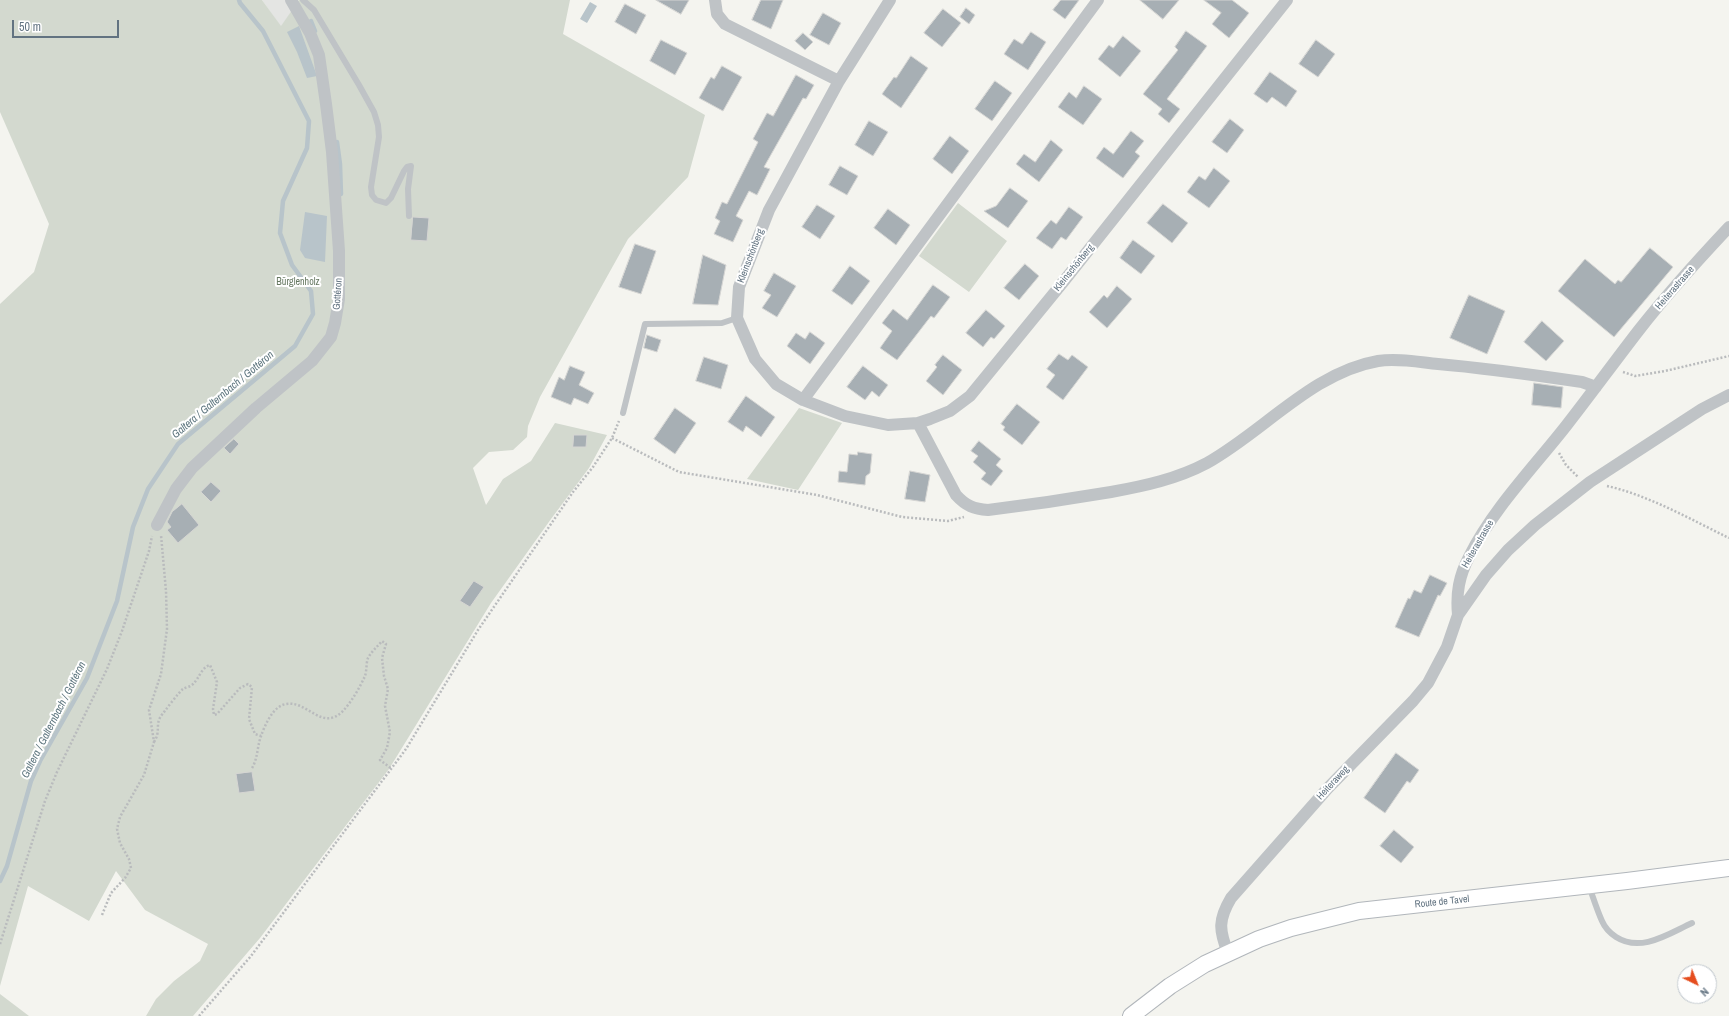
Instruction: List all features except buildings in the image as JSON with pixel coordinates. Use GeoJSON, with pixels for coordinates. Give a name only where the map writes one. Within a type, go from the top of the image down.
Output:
{"type":"FeatureCollection","features":[{"type":"Feature","properties":{"kind":"main road","name":"Route de Tavel"},"geometry":{"type":"LineString","coordinates":[[1131,1016],[1170,986],[1205,964],[1228,953],[1259,939],[1291,928],[1359,911],[1589,886],[1729,868]]}},
{"type":"Feature","properties":{"kind":"street","name":"Gottéron"},"geometry":{"type":"LineString","coordinates":[[157,524],[176,489],[192,468],[256,408],[312,361],[330,337],[335,323],[339,300],[339,251],[332,152],[326,104],[319,55],[310,33],[291,0]]}},
{"type":"Feature","properties":{"kind":"street"},"geometry":{"type":"LineString","coordinates":[[715,0],[717,14],[725,24],[839,81]]}},
{"type":"Feature","properties":{"kind":"street","name":"Kleinschönberg"},"geometry":{"type":"LineString","coordinates":[[890,0],[839,81],[769,210],[739,287],[737,318],[755,359],[776,384],[803,400],[845,416],[888,425],[918,423],[950,411],[970,396],[1069,275],[1287,0]]}},
{"type":"Feature","properties":{"kind":"street"},"geometry":{"type":"LineString","coordinates":[[803,400],[1098,0]]}},
{"type":"Feature","properties":{"kind":"street","name":"Heiterastrasse"},"geometry":{"type":"LineString","coordinates":[[1458,615],[1456,600],[1458,586],[1469,556],[1499,510],[1655,310],[1729,227]]}},
{"type":"Feature","properties":{"kind":"street"},"geometry":{"type":"LineString","coordinates":[[918,423],[956,495],[963,503],[973,509],[988,510],[1144,486],[1178,476],[1206,463],[1231,448],[1299,398],[1332,377],[1358,365],[1379,361],[1402,360],[1454,365],[1582,382],[1596,387]]}},
{"type":"Feature","properties":{"kind":"street"},"geometry":{"type":"LineString","coordinates":[[1458,615],[1486,575],[1508,550],[1541,521],[1590,482],[1702,409],[1729,395]]}},
{"type":"Feature","properties":{"kind":"street","name":"Heiteraweg"},"geometry":{"type":"LineString","coordinates":[[1228,953],[1222,938],[1220,925],[1221,917],[1231,898],[1328,788],[1413,701],[1428,683],[1447,647],[1458,615]]}},
{"type":"Feature","properties":{"kind":"lane"},"geometry":{"type":"LineString","coordinates":[[303,0],[314,10],[359,84],[374,112],[378,125],[379,137],[371,187],[372,196],[376,200],[386,203],[391,198],[404,171],[407,167],[411,166],[408,189],[409,216]]}},
{"type":"Feature","properties":{"kind":"lane"},"geometry":{"type":"LineString","coordinates":[[623,413],[645,324],[722,323],[737,318]]}},
{"type":"Feature","properties":{"kind":"lane"},"geometry":{"type":"LineString","coordinates":[[1589,886],[1602,922],[1610,933],[1621,940],[1634,944],[1647,943],[1692,923]]}},
{"type":"Feature","properties":{"kind":"path"},"geometry":{"type":"LineString","coordinates":[[1611,368],[1635,376],[1665,372],[1729,356]]}},
{"type":"Feature","properties":{"kind":"path"},"geometry":{"type":"LineString","coordinates":[[199,1016],[251,956],[392,769],[406,749],[478,630],[573,492],[593,467],[612,436],[623,413]]}},
{"type":"Feature","properties":{"kind":"path"},"geometry":{"type":"LineString","coordinates":[[612,436],[679,472],[817,495],[902,518],[948,521],[967,516],[973,509]]}},
{"type":"Feature","properties":{"kind":"path"},"geometry":{"type":"LineString","coordinates":[[1554,441],[1566,465],[1580,479],[1619,488],[1667,508],[1729,538]]}},
{"type":"Feature","properties":{"kind":"path"},"geometry":{"type":"LineString","coordinates":[[154,742],[149,710],[161,674],[167,629],[166,591],[161,530],[157,524]]}},
{"type":"Feature","properties":{"kind":"path"},"geometry":{"type":"LineString","coordinates":[[0,944],[44,801],[56,772],[106,669],[122,631],[157,524]]}},
{"type":"Feature","properties":{"kind":"path"},"geometry":{"type":"LineString","coordinates":[[252,768],[257,760],[261,736],[274,710],[284,704],[294,703],[304,707],[316,716],[329,718],[341,712],[355,693],[365,675],[367,659],[382,641],[386,644],[382,658],[384,676],[388,689],[385,706],[390,732],[387,748],[380,760],[392,769]]}},
{"type":"Feature","properties":{"kind":"path"},"geometry":{"type":"LineString","coordinates":[[102,915],[111,893],[125,878],[131,868],[129,859],[120,843],[117,829],[120,817],[144,775],[154,742],[158,736],[158,726],[161,717],[177,695],[183,689],[194,683],[206,666],[210,665],[217,682],[213,709],[214,715],[217,714],[240,688],[248,684],[252,687],[249,719],[255,734],[261,736]]}},
{"type":"Feature","properties":{"kind":"shaded area"},"geometry":{"type":"Polygon","coordinates":[[[262,0],[299,0],[281,27],[262,0]]]}},
{"type":"Feature","properties":{"kind":"shaded area"},"geometry":{"type":"Polygon","coordinates":[[[590,2],[597,6],[587,23],[580,19],[590,2]]]}},
{"type":"Feature","properties":{"kind":"shaded area"},"geometry":{"type":"Polygon","coordinates":[[[299,26],[317,76],[307,78],[287,32],[299,26]]]}},
{"type":"Feature","properties":{"kind":"shaded area"},"geometry":{"type":"Polygon","coordinates":[[[305,212],[327,216],[325,262],[305,258],[300,250],[305,212]]]}},
{"type":"Feature","properties":{"kind":"green space","name":"Bürglenholz"},"geometry":{"type":"Polygon","coordinates":[[[0,0],[262,0],[281,26],[299,0],[570,0],[563,34],[705,115],[688,177],[628,239],[540,397],[528,426],[527,437],[513,450],[489,452],[473,468],[486,505],[503,479],[531,461],[555,423],[607,435],[589,468],[491,603],[389,769],[260,938],[193,1016],[146,1016],[156,999],[174,981],[200,961],[208,944],[145,910],[116,871],[89,921],[28,886],[0,986],[0,304],[34,272],[49,224],[0,112],[0,0]]]}},
{"type":"Feature","properties":{"kind":"green space"},"geometry":{"type":"Polygon","coordinates":[[[958,203],[1007,241],[969,292],[919,256],[958,203]]]}},
{"type":"Feature","properties":{"kind":"green space"},"geometry":{"type":"Polygon","coordinates":[[[799,408],[842,423],[798,490],[747,479],[799,408]]]}},
{"type":"Feature","properties":{"kind":"green space"},"geometry":{"type":"Polygon","coordinates":[[[0,994],[29,1016],[0,1016],[0,994]]]}},
{"type":"Feature","properties":{"kind":"waterway","name":"Galtera / Galternbach / Gottéron"},"geometry":{"type":"LineString","coordinates":[[0,881],[7,866],[31,781],[40,761],[87,678],[117,601],[133,527],[148,489],[178,444],[295,346],[313,314],[311,291],[292,265],[280,233],[283,201],[307,148],[309,121],[263,31],[239,0]]}},
{"type":"Feature","properties":{"kind":"waterway"},"geometry":{"type":"LineString","coordinates":[[311,21],[315,31]]}},
{"type":"Feature","properties":{"kind":"waterway"},"geometry":{"type":"LineString","coordinates":[[337,142],[340,164],[341,194]]}}]}
